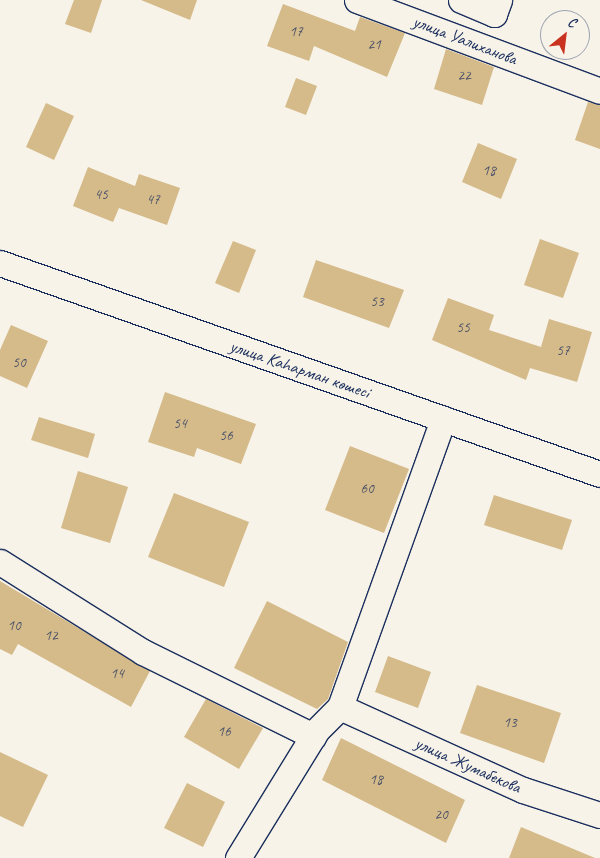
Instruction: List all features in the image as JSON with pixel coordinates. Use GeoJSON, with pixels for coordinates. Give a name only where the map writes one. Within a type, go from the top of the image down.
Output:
{"type":"FeatureCollection","features":[{"type":"Feature","properties":{"kind":"street","name":"улица Уалиханова"},"geometry":{"type":"LineString","coordinates":[[357,0],[600,91]]}},
{"type":"Feature","properties":{"kind":"street"},"geometry":{"type":"LineString","coordinates":[[461,0],[494,14],[499,0]]}},
{"type":"Feature","properties":{"kind":"street","name":"улица Каһарман көшесі"},"geometry":{"type":"LineString","coordinates":[[0,263],[600,474]]}},
{"type":"Feature","properties":{"kind":"street"},"geometry":{"type":"LineString","coordinates":[[238,858],[313,736],[340,707],[443,419]]}},
{"type":"Feature","properties":{"kind":"street"},"geometry":{"type":"LineString","coordinates":[[0,562],[143,652],[313,736]]}},
{"type":"Feature","properties":{"kind":"street","name":"улица Жумабекова"},"geometry":{"type":"LineString","coordinates":[[340,707],[523,790],[600,815]]}},
{"type":"Feature","properties":{"kind":"building"},"geometry":{"type":"Polygon","coordinates":[[[74,0],[102,0],[91,33],[65,24],[74,0]]]}},
{"type":"Feature","properties":{"kind":"building"},"geometry":{"type":"Polygon","coordinates":[[[141,0],[197,0],[190,20],[141,0]]]}},
{"type":"Feature","properties":{"kind":"building"},"geometry":{"type":"Polygon","coordinates":[[[283,4],[355,31],[360,17],[405,33],[387,77],[314,46],[309,61],[267,46],[283,4]]]}},
{"type":"Feature","properties":{"kind":"building"},"geometry":{"type":"Polygon","coordinates":[[[446,49],[494,67],[482,105],[434,89],[446,49]]]}},
{"type":"Feature","properties":{"kind":"building"},"geometry":{"type":"Polygon","coordinates":[[[296,78],[317,86],[306,115],[285,107],[296,78]]]}},
{"type":"Feature","properties":{"kind":"building"},"geometry":{"type":"Polygon","coordinates":[[[588,102],[600,105],[600,149],[575,140],[588,102]]]}},
{"type":"Feature","properties":{"kind":"building"},"geometry":{"type":"Polygon","coordinates":[[[46,103],[74,116],[54,160],[26,147],[46,103]]]}},
{"type":"Feature","properties":{"kind":"building"},"geometry":{"type":"Polygon","coordinates":[[[478,143],[517,159],[501,199],[462,182],[478,143]]]}},
{"type":"Feature","properties":{"kind":"building"},"geometry":{"type":"Polygon","coordinates":[[[88,167],[135,186],[139,174],[180,188],[167,225],[119,208],[113,222],[73,206],[88,167]]]}},
{"type":"Feature","properties":{"kind":"building"},"geometry":{"type":"Polygon","coordinates":[[[540,239],[579,253],[563,298],[524,285],[540,239]]]}},
{"type":"Feature","properties":{"kind":"building"},"geometry":{"type":"Polygon","coordinates":[[[233,241],[256,250],[239,293],[215,283],[233,241]]]}},
{"type":"Feature","properties":{"kind":"building"},"geometry":{"type":"Polygon","coordinates":[[[316,260],[404,290],[389,328],[303,297],[316,260]]]}},
{"type":"Feature","properties":{"kind":"building"},"geometry":{"type":"Polygon","coordinates":[[[448,298],[494,315],[489,330],[541,347],[549,319],[592,332],[577,382],[530,368],[526,380],[432,340],[448,298]]]}},
{"type":"Feature","properties":{"kind":"building"},"geometry":{"type":"Polygon","coordinates":[[[11,325],[48,341],[27,388],[0,376],[0,350],[11,325]]]}},
{"type":"Feature","properties":{"kind":"building"},"geometry":{"type":"Polygon","coordinates":[[[165,392],[256,424],[241,464],[197,448],[194,457],[148,442],[165,392]]]}},
{"type":"Feature","properties":{"kind":"building"},"geometry":{"type":"Polygon","coordinates":[[[39,417],[95,434],[88,458],[31,440],[39,417]]]}},
{"type":"Feature","properties":{"kind":"building"},"geometry":{"type":"Polygon","coordinates":[[[350,446],[409,469],[384,533],[325,510],[350,446]]]}},
{"type":"Feature","properties":{"kind":"building"},"geometry":{"type":"Polygon","coordinates":[[[78,471],[128,487],[110,543],[61,528],[78,471]]]}},
{"type":"Feature","properties":{"kind":"building"},"geometry":{"type":"Polygon","coordinates":[[[174,493],[249,522],[224,587],[148,557],[174,493]]]}},
{"type":"Feature","properties":{"kind":"building"},"geometry":{"type":"Polygon","coordinates":[[[494,495],[572,520],[562,550],[484,525],[494,495]]]}},
{"type":"Feature","properties":{"kind":"building"},"geometry":{"type":"Polygon","coordinates":[[[0,581],[150,671],[131,707],[18,644],[12,655],[0,649],[0,581]]]}},
{"type":"Feature","properties":{"kind":"building"},"geometry":{"type":"Polygon","coordinates":[[[267,601],[348,642],[328,699],[317,709],[234,668],[267,601]]]}},
{"type":"Feature","properties":{"kind":"building"},"geometry":{"type":"Polygon","coordinates":[[[388,656],[431,672],[418,708],[375,692],[388,656]]]}},
{"type":"Feature","properties":{"kind":"building"},"geometry":{"type":"Polygon","coordinates":[[[477,685],[561,713],[544,763],[460,733],[477,685]]]}},
{"type":"Feature","properties":{"kind":"building"},"geometry":{"type":"Polygon","coordinates":[[[206,699],[263,728],[239,769],[184,737],[206,699]]]}},
{"type":"Feature","properties":{"kind":"building"},"geometry":{"type":"Polygon","coordinates":[[[341,738],[465,800],[446,843],[322,780],[341,738]]]}},
{"type":"Feature","properties":{"kind":"building"},"geometry":{"type":"Polygon","coordinates":[[[0,752],[48,775],[23,827],[0,816],[0,752]]]}},
{"type":"Feature","properties":{"kind":"building"},"geometry":{"type":"Polygon","coordinates":[[[187,783],[225,802],[203,847],[164,828],[187,783]]]}},
{"type":"Feature","properties":{"kind":"building"},"geometry":{"type":"Polygon","coordinates":[[[521,827],[595,858],[509,858],[521,827]]]}}]}
